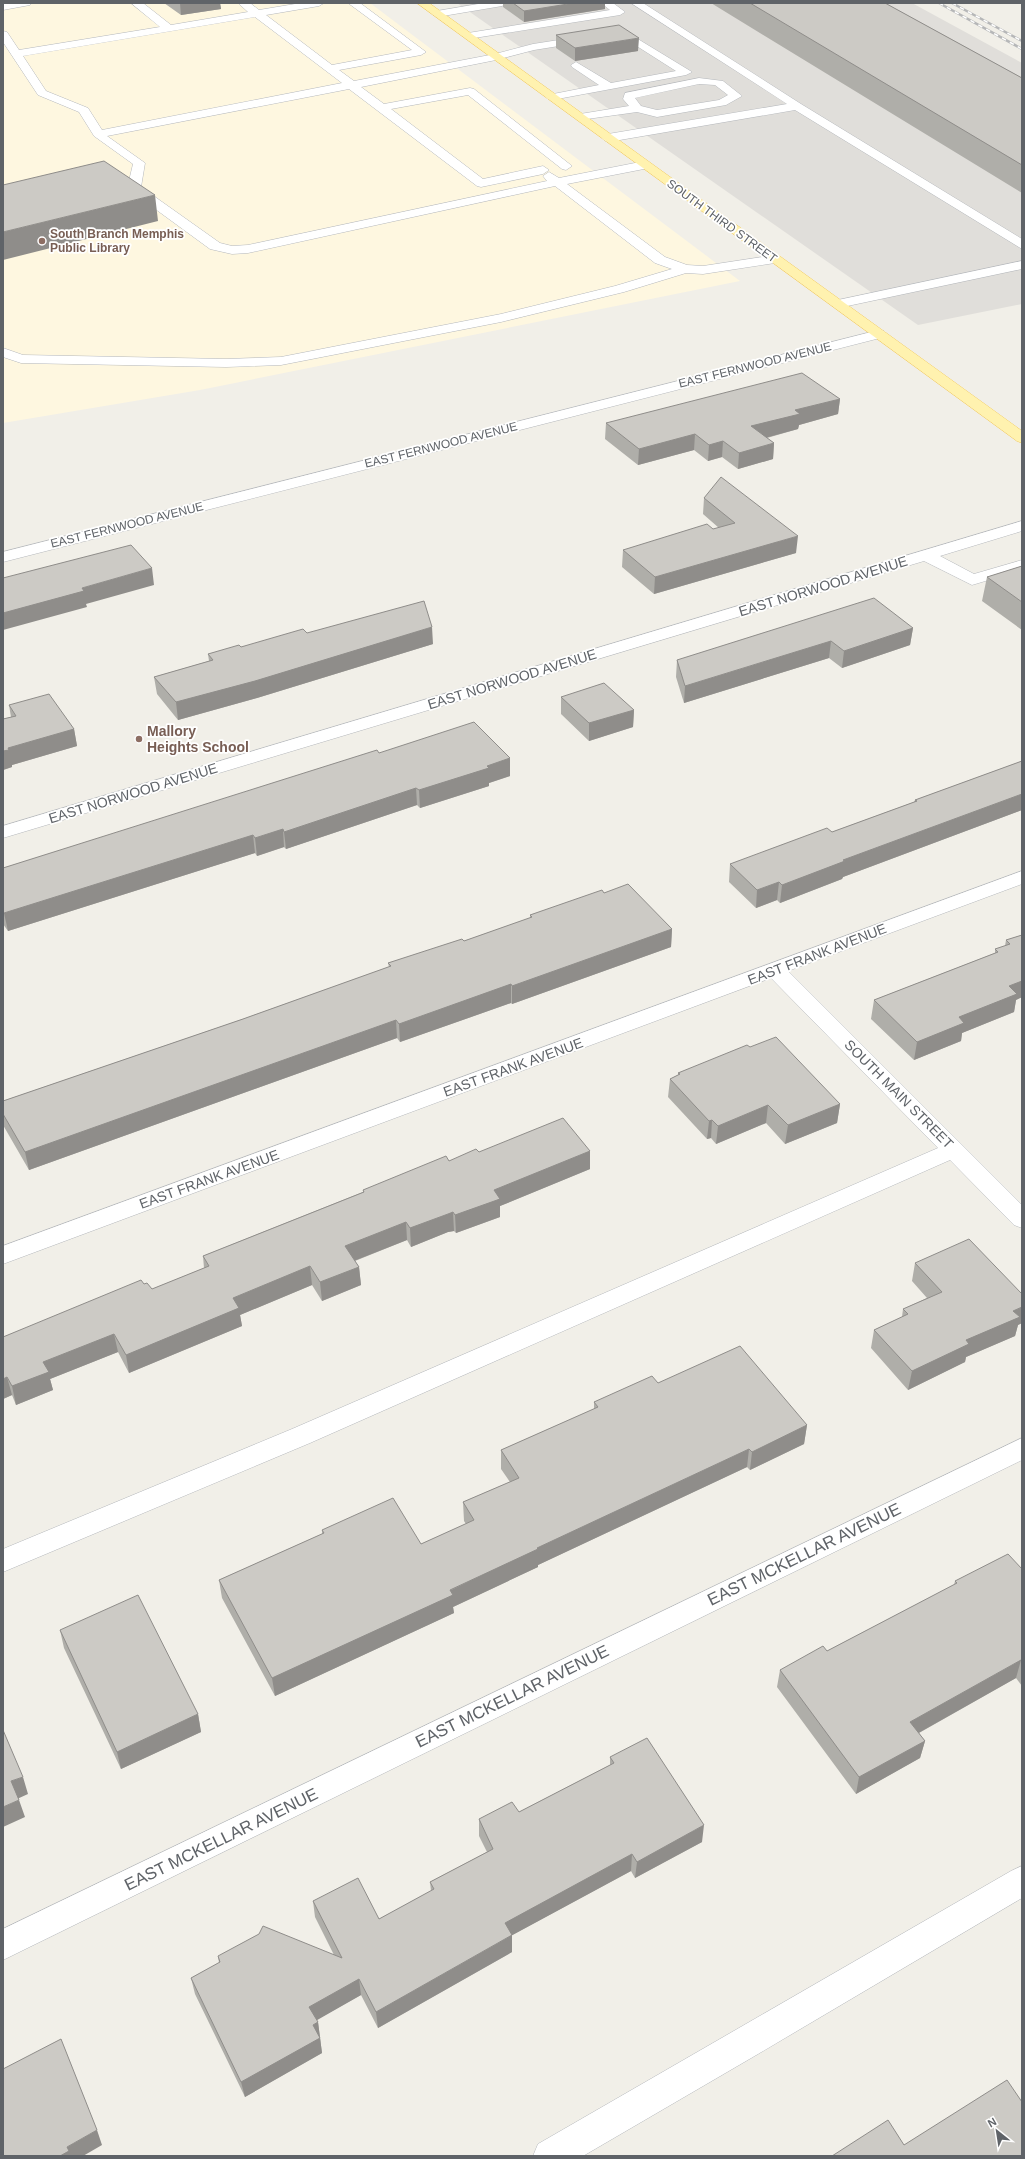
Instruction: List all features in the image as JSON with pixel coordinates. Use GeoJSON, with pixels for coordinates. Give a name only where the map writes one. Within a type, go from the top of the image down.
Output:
{"type":"FeatureCollection","features":[{"type":"Feature","properties":{"kind":"main road","name":"SOUTH THIRD STREET"},"geometry":{"type":"LineString","coordinates":[[422,3],[1022,438]]}},
{"type":"Feature","properties":{"kind":"street"},"geometry":{"type":"LineString","coordinates":[[3,7],[26,3]]}},
{"type":"Feature","properties":{"kind":"street"},"geometry":{"type":"LineString","coordinates":[[136,3],[169,28]]}},
{"type":"Feature","properties":{"kind":"street"},"geometry":{"type":"LineString","coordinates":[[243,3],[328,69],[350,85],[380,108],[481,183],[566,166],[470,91],[380,108]]}},
{"type":"Feature","properties":{"kind":"street"},"geometry":{"type":"LineString","coordinates":[[16,54],[319,3]]}},
{"type":"Feature","properties":{"kind":"street"},"geometry":{"type":"LineString","coordinates":[[328,69],[421,52],[353,3]]}},
{"type":"Feature","properties":{"kind":"street"},"geometry":{"type":"LineString","coordinates":[[437,14],[502,3]]}},
{"type":"Feature","properties":{"kind":"street"},"geometry":{"type":"LineString","coordinates":[[468,36],[620,12],[606,3]]}},
{"type":"Feature","properties":{"kind":"street"},"geometry":{"type":"LineString","coordinates":[[636,3],[797,106],[1022,245]]}},
{"type":"Feature","properties":{"kind":"street"},"geometry":{"type":"LineString","coordinates":[[98,134],[496,57],[533,47],[623,33],[686,72],[552,97]]}},
{"type":"Feature","properties":{"kind":"street"},"geometry":{"type":"LineString","coordinates":[[3,34],[42,93],[84,110],[89,122],[98,134],[108,143],[139,163],[134,185],[136,189],[215,246],[236,251],[645,164]]}},
{"type":"Feature","properties":{"kind":"street"},"geometry":{"type":"LineString","coordinates":[[576,65],[609,86]]}},
{"type":"Feature","properties":{"kind":"street"},"geometry":{"type":"LineString","coordinates":[[580,117],[637,108],[657,114],[722,103],[736,96],[719,83],[699,81],[629,95],[629,99],[637,108]]}},
{"type":"Feature","properties":{"kind":"street"},"geometry":{"type":"LineString","coordinates":[[608,138],[797,106]]}},
{"type":"Feature","properties":{"kind":"street"},"geometry":{"type":"LineString","coordinates":[[542,171],[660,260],[685,269],[703,270],[775,259]]}},
{"type":"Feature","properties":{"kind":"street"},"geometry":{"type":"LineString","coordinates":[[838,304],[1022,265]]}},
{"type":"Feature","properties":{"kind":"street"},"geometry":{"type":"LineString","coordinates":[[3,352],[21,359],[226,363],[281,361],[502,318],[619,288],[685,269]]}},
{"type":"Feature","properties":{"kind":"street","name":"EAST FERNWOOD AVENUE"},"geometry":{"type":"LineString","coordinates":[[3,557],[879,334]]}},
{"type":"Feature","properties":{"kind":"street","name":"EAST NORWOOD AVENUE"},"geometry":{"type":"LineString","coordinates":[[3,832],[926,555],[1020,529]]}},
{"type":"Feature","properties":{"kind":"street"},"geometry":{"type":"LineString","coordinates":[[926,555],[972,580],[1022,565]]}},
{"type":"Feature","properties":{"kind":"street","name":"EAST FRANK AVENUE"},"geometry":{"type":"LineString","coordinates":[[3,1255],[775,970],[1022,877]]}},
{"type":"Feature","properties":{"kind":"street","name":"SOUTH MAIN STREET"},"geometry":{"type":"LineString","coordinates":[[775,970],[1022,1219]]}},
{"type":"Feature","properties":{"kind":"street"},"geometry":{"type":"LineString","coordinates":[[3,1561],[308,1433],[954,1150]]}},
{"type":"Feature","properties":{"kind":"street","name":"EAST MCKELLAR AVENUE"},"geometry":{"type":"LineString","coordinates":[[3,1945],[1022,1448]]}},
{"type":"Feature","properties":{"kind":"street"},"geometry":{"type":"LineString","coordinates":[[550,2156],[747,2043],[1022,1881]]}},
{"type":"Feature","properties":{"kind":"shaded area"},"geometry":{"type":"Polygon","coordinates":[[[3,3],[370,3],[740,281],[200,390],[3,423],[3,3]]]}},
{"type":"Feature","properties":{"kind":"shaded area"},"geometry":{"type":"Polygon","coordinates":[[[457,3],[912,3],[1022,63],[1022,304],[918,325],[457,3]]]}},
{"type":"Feature","properties":{"kind":"building"},"geometry":{"type":"Polygon","coordinates":[[[513,3],[574,3],[524,11],[513,3]]]}},
{"type":"Feature","properties":{"kind":"building"},"geometry":{"type":"Polygon","coordinates":[[[750,3],[885,3],[1022,78],[1022,165],[750,3]]]}},
{"type":"Feature","properties":{"kind":"building"},"geometry":{"type":"Polygon","coordinates":[[[619,25],[639,38],[575,48],[556,35],[619,25]]]}},
{"type":"Feature","properties":{"kind":"building"},"geometry":{"type":"Polygon","coordinates":[[[104,161],[155,195],[3,232],[3,185],[104,161]]]}},
{"type":"Feature","properties":{"kind":"building"},"geometry":{"type":"Polygon","coordinates":[[[802,373],[840,399],[795,410],[800,414],[751,426],[774,443],[739,453],[723,441],[709,445],[695,434],[639,449],[606,423],[802,373]]]}},
{"type":"Feature","properties":{"kind":"building"},"geometry":{"type":"Polygon","coordinates":[[[721,477],[798,536],[655,577],[623,550],[707,524],[713,529],[735,523],[704,498],[721,477]]]}},
{"type":"Feature","properties":{"kind":"building"},"geometry":{"type":"Polygon","coordinates":[[[131,545],[152,568],[82,588],[84,591],[3,613],[3,578],[131,545]]]}},
{"type":"Feature","properties":{"kind":"building"},"geometry":{"type":"Polygon","coordinates":[[[1022,566],[1022,602],[987,577],[1022,566]]]}},
{"type":"Feature","properties":{"kind":"building"},"geometry":{"type":"Polygon","coordinates":[[[874,598],[913,628],[844,651],[831,641],[685,686],[677,660],[874,598]]]}},
{"type":"Feature","properties":{"kind":"building"},"geometry":{"type":"Polygon","coordinates":[[[424,601],[432,627],[255,681],[176,702],[154,677],[213,660],[208,654],[239,645],[241,647],[303,629],[307,633],[424,601]]]}},
{"type":"Feature","properties":{"kind":"building"},"geometry":{"type":"Polygon","coordinates":[[[604,683],[634,710],[589,723],[561,697],[604,683]]]}},
{"type":"Feature","properties":{"kind":"building"},"geometry":{"type":"Polygon","coordinates":[[[49,694],[74,729],[8,748],[9,750],[3,751],[3,719],[16,716],[9,705],[49,694]]]}},
{"type":"Feature","properties":{"kind":"building"},"geometry":{"type":"Polygon","coordinates":[[[474,722],[510,758],[487,766],[489,768],[419,790],[416,788],[284,832],[283,829],[255,838],[253,835],[4,913],[3,912],[3,868],[377,750],[379,753],[474,722]]]}},
{"type":"Feature","properties":{"kind":"building"},"geometry":{"type":"Polygon","coordinates":[[[1022,761],[1022,794],[843,860],[845,861],[782,885],[779,882],[757,890],[730,864],[827,828],[832,832],[1022,761]]]}},
{"type":"Feature","properties":{"kind":"building"},"geometry":{"type":"Polygon","coordinates":[[[628,884],[672,929],[512,986],[511,984],[399,1024],[396,1020],[25,1152],[3,1114],[3,1101],[243,1019],[391,966],[388,963],[462,939],[464,941],[532,917],[530,915],[602,890],[604,893],[628,884]]]}},
{"type":"Feature","properties":{"kind":"building"},"geometry":{"type":"Polygon","coordinates":[[[1022,935],[1022,981],[1009,986],[1017,994],[959,1017],[964,1023],[917,1042],[874,1000],[998,952],[995,949],[1010,944],[1006,940],[1022,935]]]}},
{"type":"Feature","properties":{"kind":"building"},"geometry":{"type":"Polygon","coordinates":[[[776,1037],[840,1104],[788,1125],[768,1105],[718,1126],[712,1120],[709,1121],[670,1079],[680,1074],[678,1073],[747,1045],[750,1047],[776,1037]]]}},
{"type":"Feature","properties":{"kind":"building"},"geometry":{"type":"Polygon","coordinates":[[[563,1118],[590,1151],[494,1190],[500,1199],[455,1215],[453,1212],[410,1228],[406,1222],[345,1246],[359,1267],[320,1282],[310,1266],[233,1298],[239,1308],[126,1355],[114,1334],[43,1362],[49,1372],[12,1386],[7,1377],[3,1379],[3,1337],[141,1280],[144,1284],[147,1283],[152,1289],[209,1266],[203,1256],[364,1192],[363,1190],[446,1156],[449,1161],[476,1149],[479,1152],[563,1118]]]}},
{"type":"Feature","properties":{"kind":"building"},"geometry":{"type":"Polygon","coordinates":[[[969,1239],[1022,1294],[1022,1307],[1013,1311],[1020,1317],[966,1340],[969,1344],[912,1371],[874,1330],[908,1314],[903,1309],[942,1292],[915,1263],[969,1239]]]}},
{"type":"Feature","properties":{"kind":"building"},"geometry":{"type":"Polygon","coordinates":[[[740,1346],[807,1425],[752,1452],[749,1449],[537,1548],[538,1549],[450,1590],[453,1595],[272,1678],[219,1580],[324,1533],[322,1530],[393,1498],[421,1544],[474,1520],[463,1502],[519,1478],[501,1450],[598,1407],[594,1402],[652,1376],[658,1383],[740,1346]]]}},
{"type":"Feature","properties":{"kind":"building"},"geometry":{"type":"Polygon","coordinates":[[[1008,1554],[1022,1569],[1022,1662],[1021,1660],[910,1722],[925,1741],[859,1777],[780,1670],[823,1646],[827,1651],[957,1583],[955,1581],[1008,1554]]]}},
{"type":"Feature","properties":{"kind":"building"},"geometry":{"type":"Polygon","coordinates":[[[138,1595],[198,1714],[117,1752],[60,1630],[138,1595]]]}},
{"type":"Feature","properties":{"kind":"building"},"geometry":{"type":"Polygon","coordinates":[[[3,1730],[23,1777],[11,1781],[19,1800],[3,1807],[3,1730]]]}},
{"type":"Feature","properties":{"kind":"building"},"geometry":{"type":"Polygon","coordinates":[[[647,1738],[704,1825],[637,1862],[632,1854],[505,1923],[512,1935],[376,2012],[359,1979],[309,2007],[318,2022],[313,2025],[320,2038],[241,2082],[191,1978],[220,1962],[218,1956],[259,1934],[263,1926],[342,1958],[313,1901],[358,1878],[379,1919],[434,1889],[430,1882],[493,1849],[479,1819],[512,1802],[519,1812],[614,1763],[610,1757],[647,1738]]]}},
{"type":"Feature","properties":{"kind":"building"},"geometry":{"type":"Polygon","coordinates":[[[61,2039],[97,2130],[67,2147],[69,2151],[60,2156],[3,2156],[3,2069],[61,2039]]]}},
{"type":"Feature","properties":{"kind":"building"},"geometry":{"type":"Polygon","coordinates":[[[1007,2080],[1022,2102],[1022,2156],[832,2156],[888,2120],[904,2145],[1007,2080]]]}},
{"type":"Feature","properties":{"kind":"railway"},"geometry":{"type":"LineString","coordinates":[[939,3],[1022,49]]}},
{"type":"Feature","properties":{"kind":"railway"},"geometry":{"type":"LineString","coordinates":[[952,3],[1022,41]]}},
{"type":"Feature","properties":{"kind":"place","name":"South Branch Memphis Public Library"},"geometry":{"type":"Point","coordinates":[42,241]}},
{"type":"Feature","properties":{"kind":"place","name":"Mallory Heights School"},"geometry":{"type":"Point","coordinates":[139,739]}}]}
